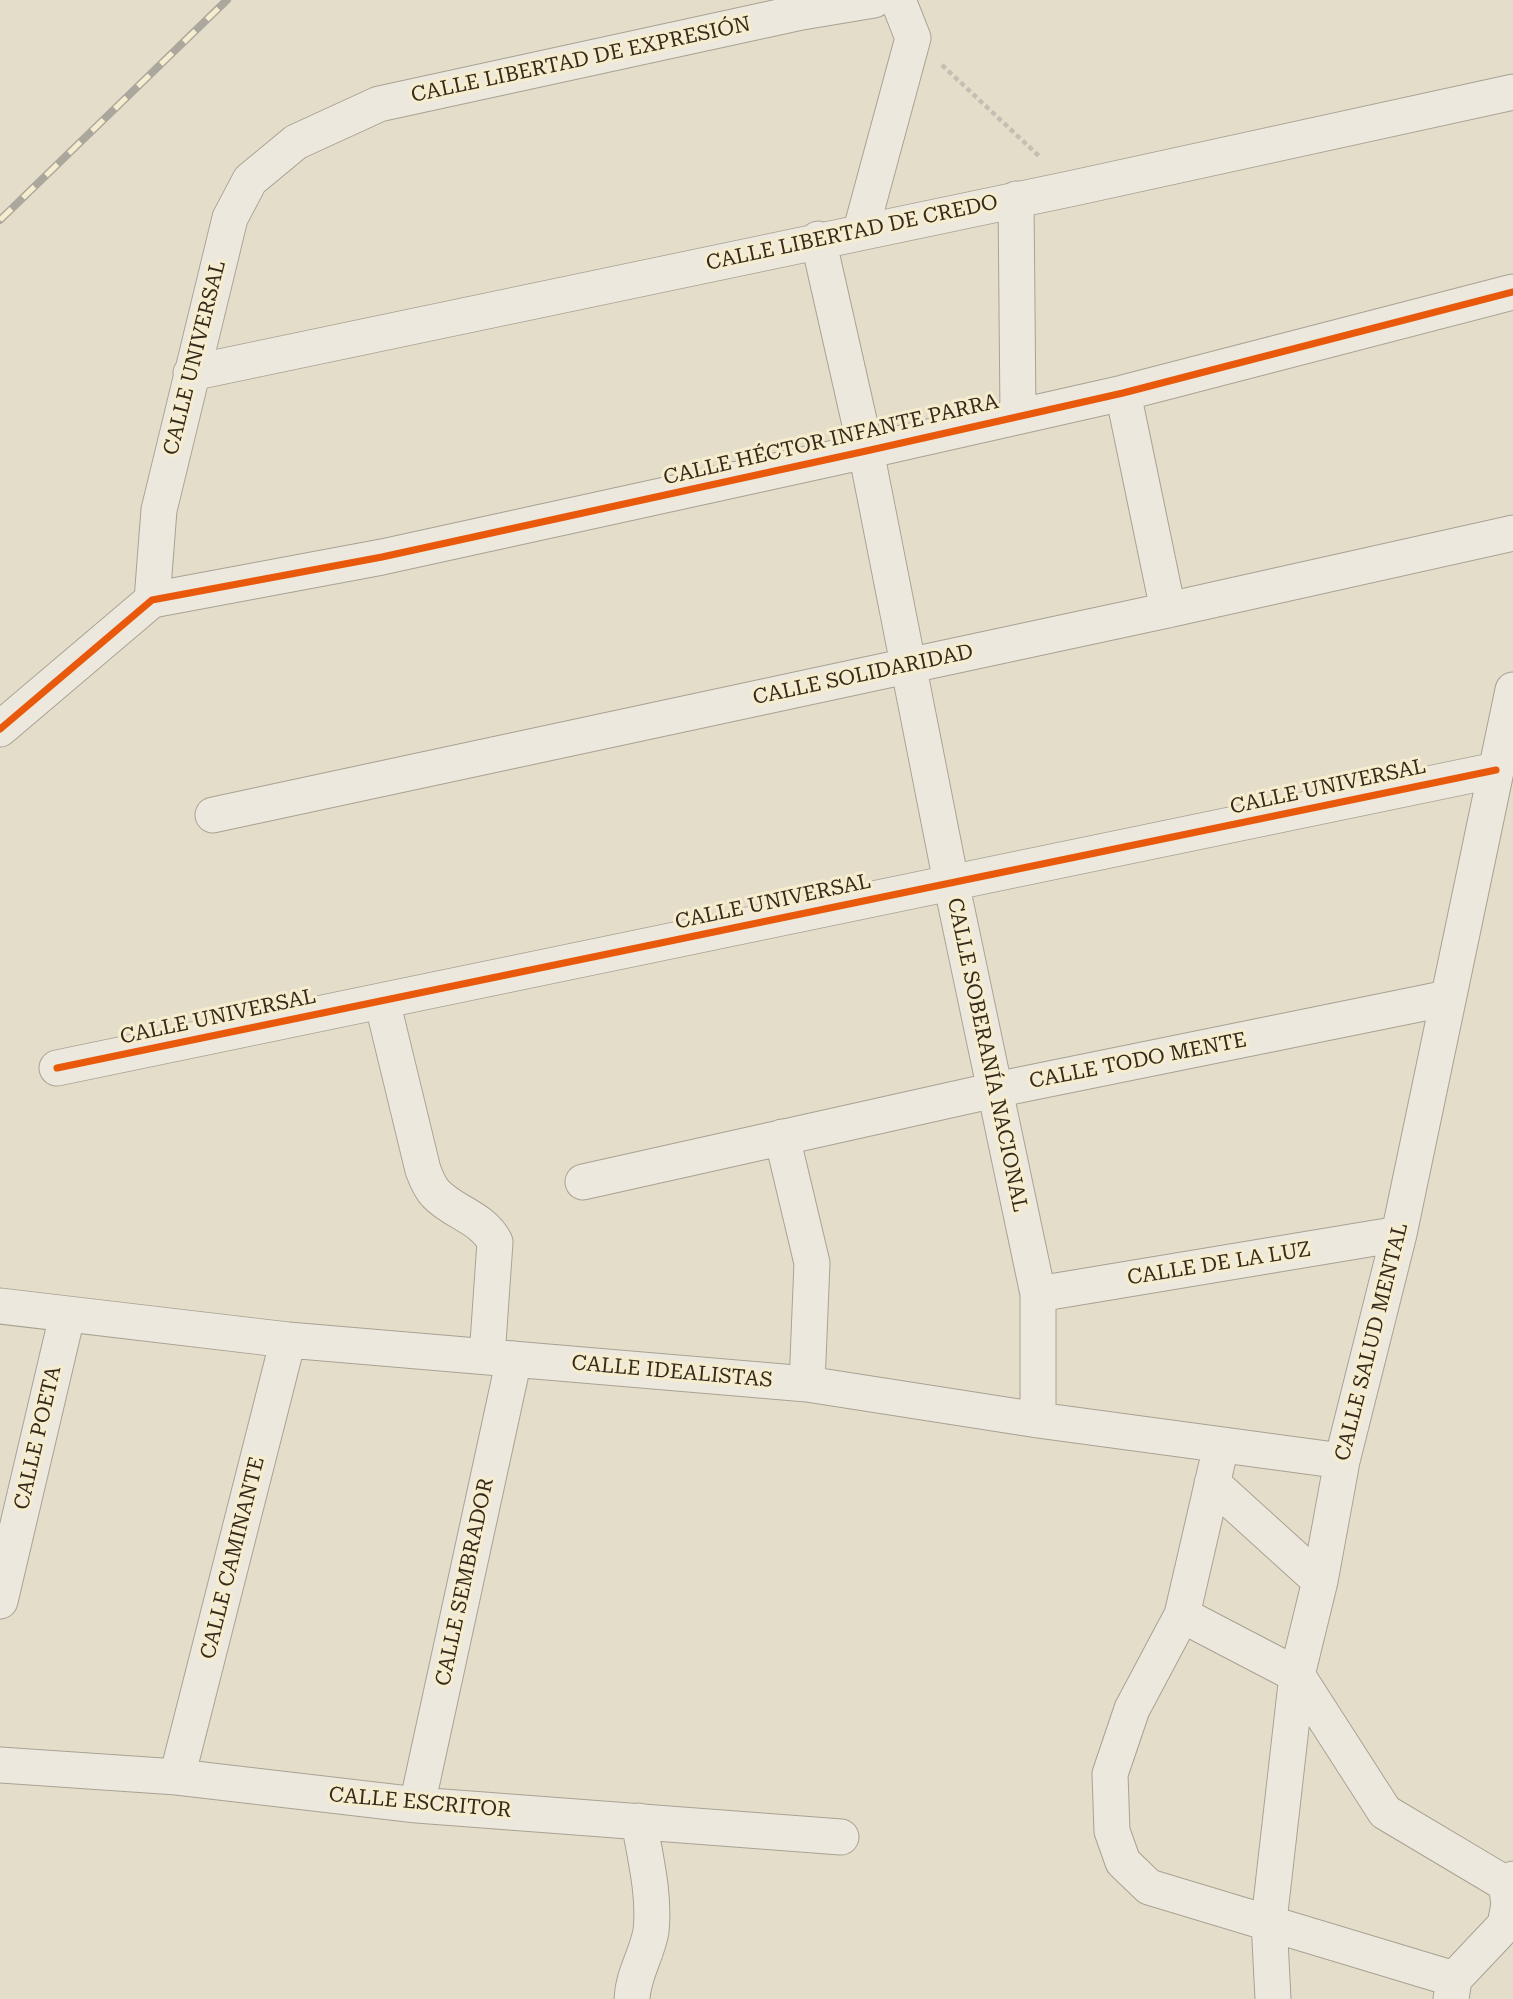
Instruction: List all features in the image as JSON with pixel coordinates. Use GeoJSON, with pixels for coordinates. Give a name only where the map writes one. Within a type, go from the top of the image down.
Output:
{"type":"FeatureCollection","features":[{"type":"Feature","properties":{"kind":"street","name":"CALLE LIBERTAD DE EXPRESIÓN"},"geometry":{"type":"LineString","coordinates":[[296,142],[379,104],[801,6],[874,0]]}},
{"type":"Feature","properties":{"kind":"street"},"geometry":{"type":"LineString","coordinates":[[861,230],[913,38],[898,0]]}},
{"type":"Feature","properties":{"kind":"street","name":"CALLE LIBERTAD DE CREDO"},"geometry":{"type":"LineString","coordinates":[[191,373],[818,239],[1073,188],[1513,92]]}},
{"type":"Feature","properties":{"kind":"street","name":"CALLE UNIVERSAL"},"geometry":{"type":"LineString","coordinates":[[152,600],[159,510],[230,218],[250,180],[296,142]]}},
{"type":"Feature","properties":{"kind":"street"},"geometry":{"type":"LineString","coordinates":[[1016,199],[1018,416]]}},
{"type":"Feature","properties":{"kind":"street","name":"CALLE SOBERANÍA NACIONAL"},"geometry":{"type":"LineString","coordinates":[[818,239],[866,451],[951,883],[1038,1294],[1038,1420]]}},
{"type":"Feature","properties":{"kind":"street","name":"CALLE HÉCTOR INFANTE PARRA"},"geometry":{"type":"LineString","coordinates":[[152,600],[382,557],[1123,393],[1513,292]]}},
{"type":"Feature","properties":{"kind":"street"},"geometry":{"type":"LineString","coordinates":[[1123,393],[1168,610]]}},
{"type":"Feature","properties":{"kind":"street","name":"CALLE SOLIDARIDAD"},"geometry":{"type":"LineString","coordinates":[[213,815],[1168,610],[1513,533]]}},
{"type":"Feature","properties":{"kind":"street"},"geometry":{"type":"LineString","coordinates":[[0,729],[152,600]]}},
{"type":"Feature","properties":{"kind":"street","name":"CALLE SALUD MENTAL"},"geometry":{"type":"LineString","coordinates":[[1273,1999],[1269,1921],[1297,1675],[1320,1581],[1342,1461],[1399,1234],[1513,690]]}},
{"type":"Feature","properties":{"kind":"street","name":"CALLE UNIVERSAL"},"geometry":{"type":"LineString","coordinates":[[57,1068],[1496,770]]}},
{"type":"Feature","properties":{"kind":"street","name":"CALLE TODO MENTE"},"geometry":{"type":"LineString","coordinates":[[583,1182],[995,1090],[1448,998]]}},
{"type":"Feature","properties":{"kind":"street","name":"CALLE SEMBRADOR"},"geometry":{"type":"LineString","coordinates":[[382,1001],[423,1170],[433,1192],[450,1207],[482,1224],[495,1242],[500,1358],[417,1805]]}},
{"type":"Feature","properties":{"kind":"street"},"geometry":{"type":"LineString","coordinates":[[782,1137],[811,1263],[807,1384]]}},
{"type":"Feature","properties":{"kind":"street","name":"CALLE DE LA LUZ"},"geometry":{"type":"LineString","coordinates":[[1038,1294],[1399,1234]]}},
{"type":"Feature","properties":{"kind":"street","name":"CALLE IDEALISTAS"},"geometry":{"type":"LineString","coordinates":[[0,1306],[288,1340],[807,1384],[1038,1420],[1342,1461]]}},
{"type":"Feature","properties":{"kind":"street","name":"CALLE POETA"},"geometry":{"type":"LineString","coordinates":[[0,1601],[67,1316]]}},
{"type":"Feature","properties":{"kind":"street","name":"CALLE CAMINANTE"},"geometry":{"type":"LineString","coordinates":[[177,1777],[288,1340]]}},
{"type":"Feature","properties":{"kind":"street"},"geometry":{"type":"LineString","coordinates":[[1182,1615],[1297,1675],[1385,1812],[1510,1881],[1505,1925],[1453,1989],[1269,1921],[1149,1887],[1123,1863],[1112,1831],[1110,1774],[1132,1709],[1182,1615],[1221,1446]]}},
{"type":"Feature","properties":{"kind":"street"},"geometry":{"type":"LineString","coordinates":[[1212,1483],[1320,1581]]}},
{"type":"Feature","properties":{"kind":"street","name":"CALLE ESCRITOR"},"geometry":{"type":"LineString","coordinates":[[0,1765],[177,1777],[417,1805],[841,1837]]}},
{"type":"Feature","properties":{"kind":"street"},"geometry":{"type":"LineString","coordinates":[[632,1999],[633,1982],[650,1935],[652,1914],[639,1821]]}},
{"type":"Feature","properties":{"kind":"path"},"geometry":{"type":"LineString","coordinates":[[913,38],[1073,188]]}},
{"type":"Feature","properties":{"kind":"railway"},"geometry":{"type":"LineString","coordinates":[[0,220],[227,0]]}},
{"type":"Feature","properties":{"kind":"cycle path"},"geometry":{"type":"LineString","coordinates":[[0,729],[152,600],[382,557],[1123,393],[1513,292]]}},
{"type":"Feature","properties":{"kind":"cycle path"},"geometry":{"type":"LineString","coordinates":[[57,1068],[1496,770]]}}]}
